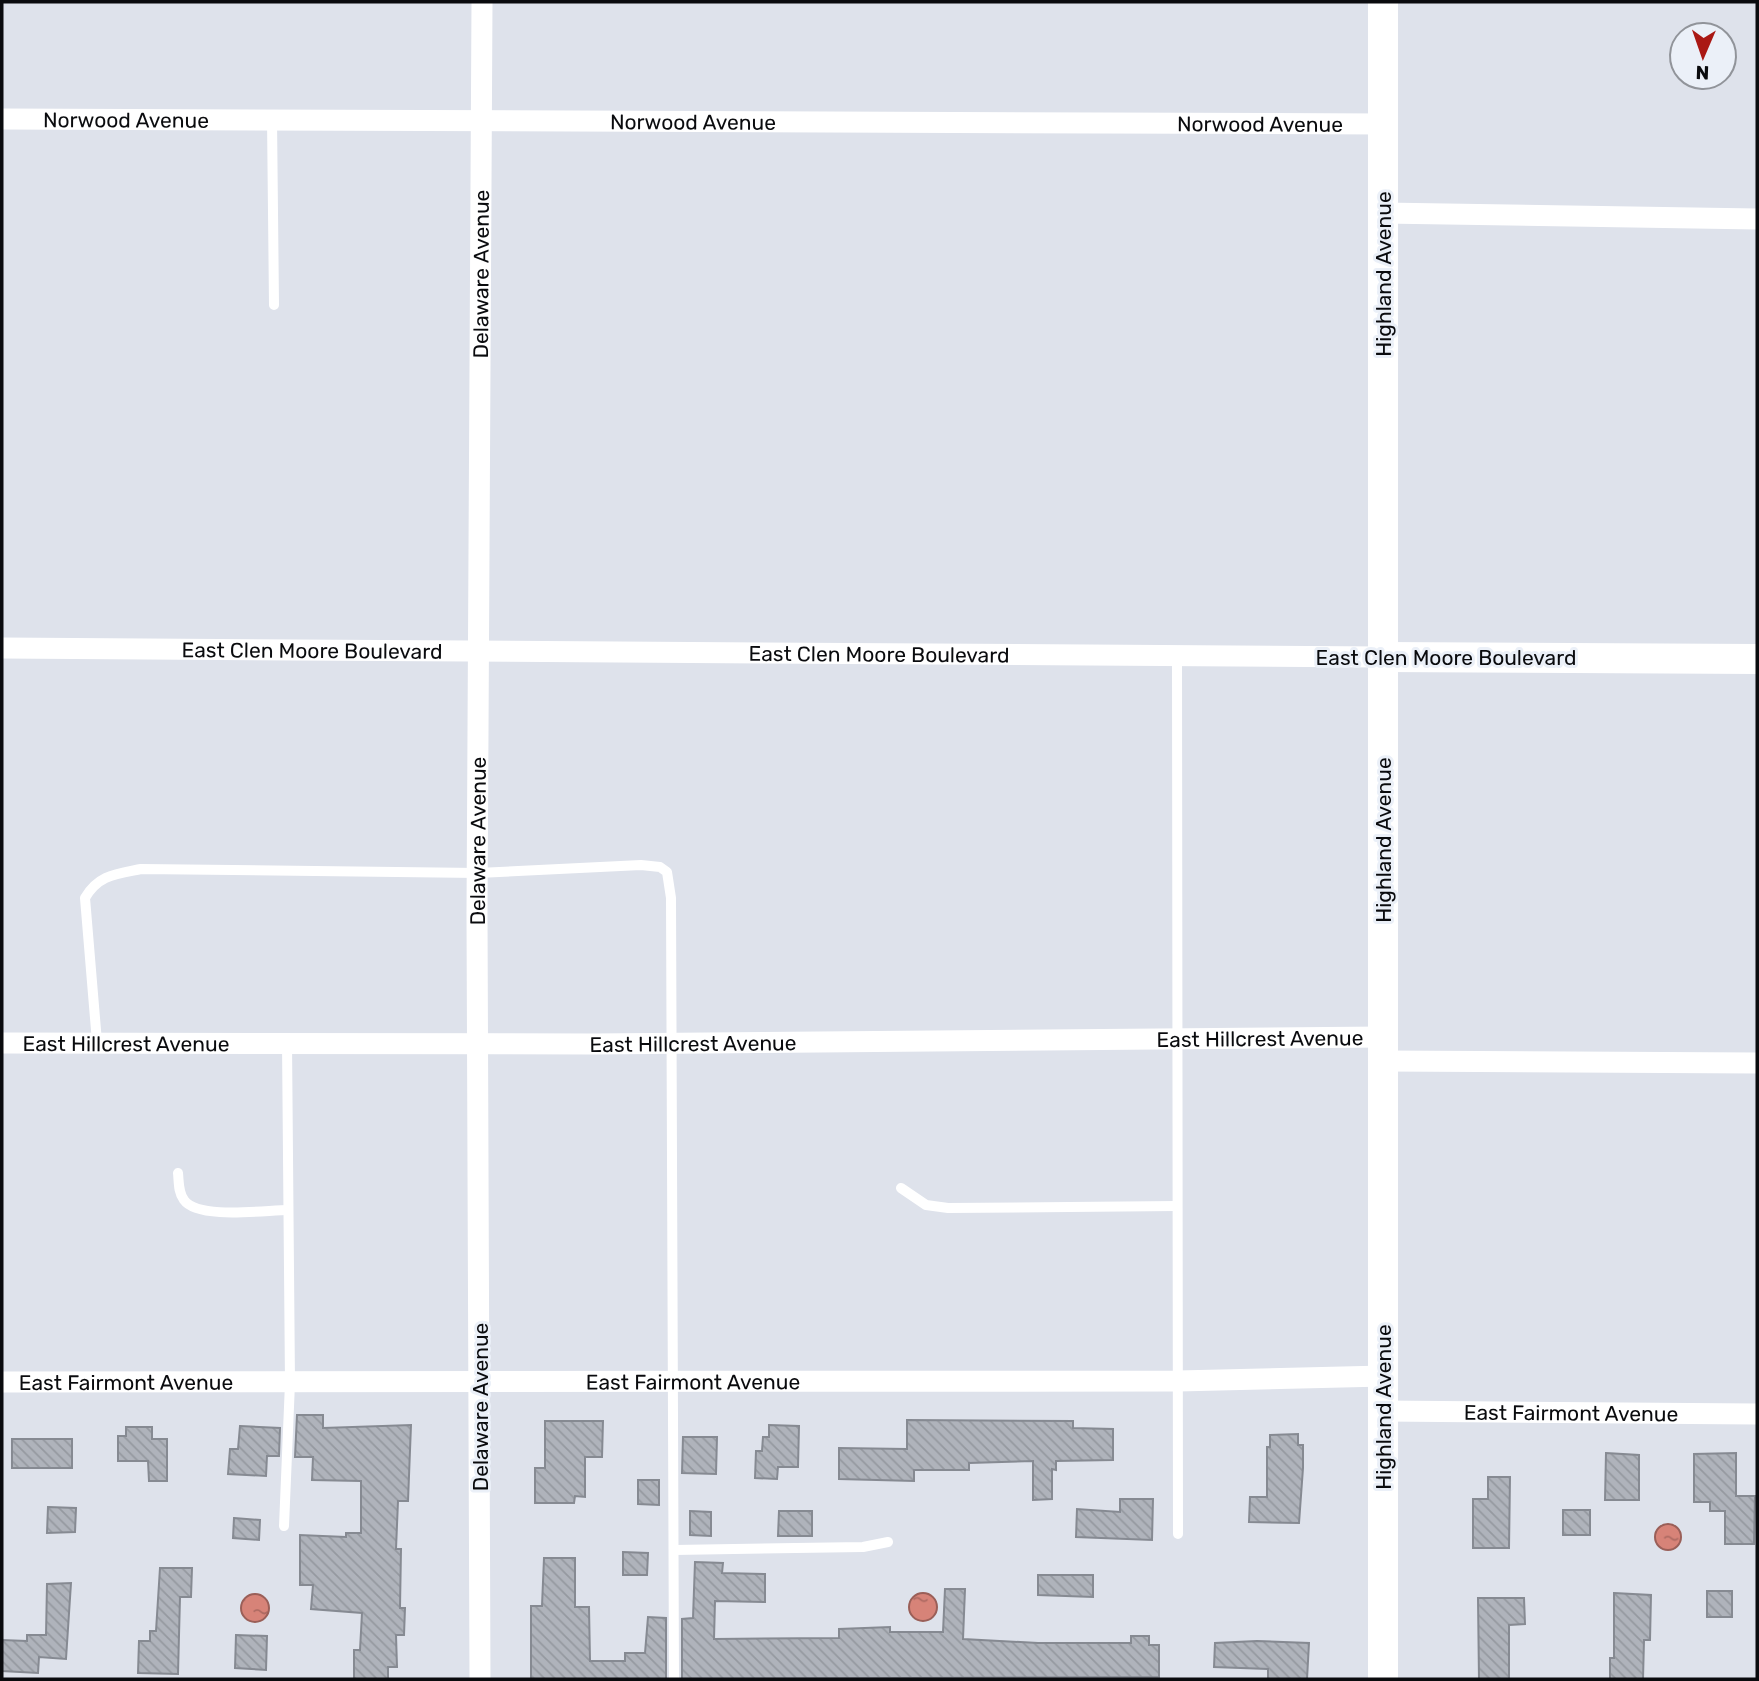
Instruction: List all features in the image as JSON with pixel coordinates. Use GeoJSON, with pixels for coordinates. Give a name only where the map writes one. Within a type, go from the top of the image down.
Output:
{"type":"FeatureCollection","features":[{"type":"Feature","properties":{"kind":"main road","name":"Highland Avenue"},"geometry":{"type":"LineString","coordinates":[[1383,2],[1384,1679]]}},
{"type":"Feature","properties":{"kind":"main road","name":"East Clen Moore Boulevard"},"geometry":{"type":"LineString","coordinates":[[1383,657],[1757,659]]}},
{"type":"Feature","properties":{"kind":"street","name":"Delaware Avenue"},"geometry":{"type":"LineString","coordinates":[[480,1679],[478,873],[482,2]]}},
{"type":"Feature","properties":{"kind":"street","name":"Norwood Avenue"},"geometry":{"type":"LineString","coordinates":[[2,119],[1383,124]]}},
{"type":"Feature","properties":{"kind":"street"},"geometry":{"type":"LineString","coordinates":[[1383,213],[1757,219]]}},
{"type":"Feature","properties":{"kind":"street","name":"East Clen Moore Boulevard"},"geometry":{"type":"LineString","coordinates":[[2,648],[1383,657]]}},
{"type":"Feature","properties":{"kind":"street","name":"East Hillcrest Avenue"},"geometry":{"type":"LineString","coordinates":[[2,1043],[479,1044],[1176,1040],[1757,1063]]}},
{"type":"Feature","properties":{"kind":"street","name":"East Fairmont Avenue"},"geometry":{"type":"LineString","coordinates":[[2,1382],[1178,1381],[1384,1376]]}},
{"type":"Feature","properties":{"kind":"street","name":"East Fairmont Avenue"},"geometry":{"type":"LineString","coordinates":[[1384,1411],[1757,1413]]}},
{"type":"Feature","properties":{"kind":"lane"},"geometry":{"type":"LineString","coordinates":[[272,119],[274,305]]}},
{"type":"Feature","properties":{"kind":"lane"},"geometry":{"type":"LineString","coordinates":[[1177,656],[1178,1534]]}},
{"type":"Feature","properties":{"kind":"lane"},"geometry":{"type":"LineString","coordinates":[[97,1042],[86,898],[93,884],[108,875],[141,869],[478,873],[641,865],[660,867],[667,872],[671,898],[674,1679]]}},
{"type":"Feature","properties":{"kind":"lane"},"geometry":{"type":"LineString","coordinates":[[284,1527],[290,1382],[287,1042]]}},
{"type":"Feature","properties":{"kind":"lane"},"geometry":{"type":"LineString","coordinates":[[178,1173],[179,1190],[185,1202],[193,1208],[223,1212],[288,1210]]}},
{"type":"Feature","properties":{"kind":"lane"},"geometry":{"type":"LineString","coordinates":[[901,1188],[926,1205],[947,1208],[1177,1206]]}},
{"type":"Feature","properties":{"kind":"lane"},"geometry":{"type":"LineString","coordinates":[[674,1550],[863,1547],[888,1542]]}},
{"type":"Feature","properties":{"kind":"water"},"geometry":{"type":"Polygon","coordinates":[[[1668,1524],[1678,1527],[1681,1537],[1678,1547],[1668,1550],[1658,1547],[1655,1537],[1658,1527],[1668,1524]]]}},
{"type":"Feature","properties":{"kind":"water"},"geometry":{"type":"Polygon","coordinates":[[[923,1593],[933,1597],[937,1607],[933,1617],[923,1621],[913,1617],[909,1607],[913,1597],[923,1593]]]}},
{"type":"Feature","properties":{"kind":"water"},"geometry":{"type":"Polygon","coordinates":[[[255,1594],[265,1598],[269,1608],[265,1618],[255,1622],[245,1618],[241,1608],[245,1598],[255,1594]]]}},
{"type":"Feature","properties":{"kind":"building"},"geometry":{"type":"Polygon","coordinates":[[[297,1415],[323,1415],[323,1428],[411,1425],[408,1501],[398,1501],[396,1549],[401,1549],[400,1608],[405,1608],[404,1635],[396,1635],[397,1667],[388,1667],[388,1679],[354,1679],[354,1650],[360,1650],[362,1613],[311,1609],[313,1585],[300,1585],[300,1535],[346,1537],[346,1533],[361,1533],[361,1481],[312,1480],[313,1457],[295,1457],[297,1415]]]}},
{"type":"Feature","properties":{"kind":"building"},"geometry":{"type":"Polygon","coordinates":[[[907,1420],[1073,1421],[1073,1428],[1113,1429],[1113,1460],[1056,1461],[1056,1470],[1052,1469],[1052,1499],[1033,1500],[1033,1461],[969,1463],[969,1470],[914,1470],[914,1481],[839,1479],[839,1448],[907,1449],[907,1420]]]}},
{"type":"Feature","properties":{"kind":"building"},"geometry":{"type":"Polygon","coordinates":[[[545,1421],[603,1421],[602,1457],[585,1457],[585,1497],[575,1496],[574,1503],[535,1503],[535,1468],[545,1468],[545,1421]]]}},
{"type":"Feature","properties":{"kind":"building"},"geometry":{"type":"Polygon","coordinates":[[[769,1425],[799,1426],[798,1467],[778,1467],[777,1479],[755,1478],[756,1451],[762,1451],[763,1437],[769,1437],[769,1425]]]}},
{"type":"Feature","properties":{"kind":"building"},"geometry":{"type":"Polygon","coordinates":[[[240,1426],[280,1428],[279,1456],[267,1456],[266,1476],[228,1474],[230,1449],[238,1449],[240,1426]]]}},
{"type":"Feature","properties":{"kind":"building"},"geometry":{"type":"Polygon","coordinates":[[[126,1427],[152,1427],[152,1439],[167,1439],[167,1481],[149,1481],[148,1461],[118,1461],[118,1436],[126,1436],[126,1427]]]}},
{"type":"Feature","properties":{"kind":"building"},"geometry":{"type":"Polygon","coordinates":[[[1298,1434],[1298,1445],[1303,1445],[1299,1523],[1249,1522],[1250,1497],[1267,1497],[1267,1447],[1270,1447],[1270,1435],[1298,1434]]]}},
{"type":"Feature","properties":{"kind":"building"},"geometry":{"type":"Polygon","coordinates":[[[683,1437],[717,1437],[716,1474],[682,1473],[683,1437]]]}},
{"type":"Feature","properties":{"kind":"building"},"geometry":{"type":"Polygon","coordinates":[[[12,1439],[72,1439],[72,1468],[12,1468],[12,1439]]]}},
{"type":"Feature","properties":{"kind":"building"},"geometry":{"type":"Polygon","coordinates":[[[1606,1453],[1639,1455],[1639,1500],[1605,1500],[1606,1453]]]}},
{"type":"Feature","properties":{"kind":"building"},"geometry":{"type":"Polygon","coordinates":[[[1736,1453],[1736,1496],[1755,1496],[1754,1544],[1725,1544],[1725,1511],[1710,1511],[1710,1502],[1694,1502],[1694,1454],[1736,1453]]]}},
{"type":"Feature","properties":{"kind":"building"},"geometry":{"type":"Polygon","coordinates":[[[1488,1477],[1510,1477],[1509,1548],[1473,1548],[1473,1499],[1488,1499],[1488,1477]]]}},
{"type":"Feature","properties":{"kind":"building"},"geometry":{"type":"Polygon","coordinates":[[[638,1480],[659,1480],[659,1505],[638,1504],[638,1480]]]}},
{"type":"Feature","properties":{"kind":"building"},"geometry":{"type":"Polygon","coordinates":[[[1120,1499],[1153,1499],[1152,1540],[1076,1537],[1077,1509],[1120,1512],[1120,1499]]]}},
{"type":"Feature","properties":{"kind":"building"},"geometry":{"type":"Polygon","coordinates":[[[48,1507],[76,1508],[75,1532],[47,1533],[48,1507]]]}},
{"type":"Feature","properties":{"kind":"building"},"geometry":{"type":"Polygon","coordinates":[[[1563,1510],[1590,1510],[1590,1535],[1563,1535],[1563,1510]]]}},
{"type":"Feature","properties":{"kind":"building"},"geometry":{"type":"Polygon","coordinates":[[[690,1511],[711,1512],[711,1536],[690,1535],[690,1511]]]}},
{"type":"Feature","properties":{"kind":"building"},"geometry":{"type":"Polygon","coordinates":[[[779,1511],[812,1511],[812,1536],[778,1536],[779,1511]]]}},
{"type":"Feature","properties":{"kind":"building"},"geometry":{"type":"Polygon","coordinates":[[[234,1518],[260,1520],[259,1540],[233,1538],[234,1518]]]}},
{"type":"Feature","properties":{"kind":"building"},"geometry":{"type":"Polygon","coordinates":[[[623,1552],[648,1553],[647,1575],[623,1575],[623,1552]]]}},
{"type":"Feature","properties":{"kind":"building"},"geometry":{"type":"Polygon","coordinates":[[[544,1558],[575,1558],[575,1607],[589,1607],[590,1661],[625,1661],[625,1653],[645,1653],[648,1617],[666,1618],[666,1679],[531,1679],[531,1606],[542,1606],[544,1558]]]}},
{"type":"Feature","properties":{"kind":"building"},"geometry":{"type":"Polygon","coordinates":[[[695,1562],[723,1563],[722,1573],[765,1574],[765,1602],[715,1601],[714,1639],[839,1638],[839,1629],[890,1627],[890,1632],[943,1632],[945,1589],[965,1589],[963,1639],[1038,1643],[1131,1643],[1131,1636],[1149,1636],[1149,1645],[1159,1645],[1159,1677],[682,1679],[682,1619],[693,1618],[695,1562]]]}},
{"type":"Feature","properties":{"kind":"building"},"geometry":{"type":"Polygon","coordinates":[[[160,1568],[192,1568],[191,1597],[180,1597],[178,1674],[138,1673],[139,1641],[150,1641],[150,1631],[156,1631],[160,1568]]]}},
{"type":"Feature","properties":{"kind":"building"},"geometry":{"type":"Polygon","coordinates":[[[1038,1575],[1093,1575],[1093,1597],[1038,1595],[1038,1575]]]}},
{"type":"Feature","properties":{"kind":"building"},"geometry":{"type":"Polygon","coordinates":[[[71,1583],[66,1659],[39,1657],[38,1673],[2,1671],[2,1640],[27,1641],[27,1635],[46,1635],[47,1584],[71,1583]]]}},
{"type":"Feature","properties":{"kind":"building"},"geometry":{"type":"Polygon","coordinates":[[[1707,1591],[1732,1591],[1732,1617],[1707,1617],[1707,1591]]]}},
{"type":"Feature","properties":{"kind":"building"},"geometry":{"type":"Polygon","coordinates":[[[1614,1593],[1651,1595],[1650,1640],[1644,1640],[1643,1679],[1610,1679],[1610,1658],[1614,1658],[1614,1593]]]}},
{"type":"Feature","properties":{"kind":"building"},"geometry":{"type":"Polygon","coordinates":[[[1478,1598],[1524,1598],[1525,1624],[1509,1625],[1509,1679],[1479,1679],[1478,1598]]]}},
{"type":"Feature","properties":{"kind":"building"},"geometry":{"type":"Polygon","coordinates":[[[236,1635],[267,1636],[266,1670],[235,1668],[236,1635]]]}},
{"type":"Feature","properties":{"kind":"building"},"geometry":{"type":"Polygon","coordinates":[[[1215,1643],[1309,1643],[1307,1679],[1268,1679],[1268,1669],[1214,1667],[1215,1643]]]}}]}
